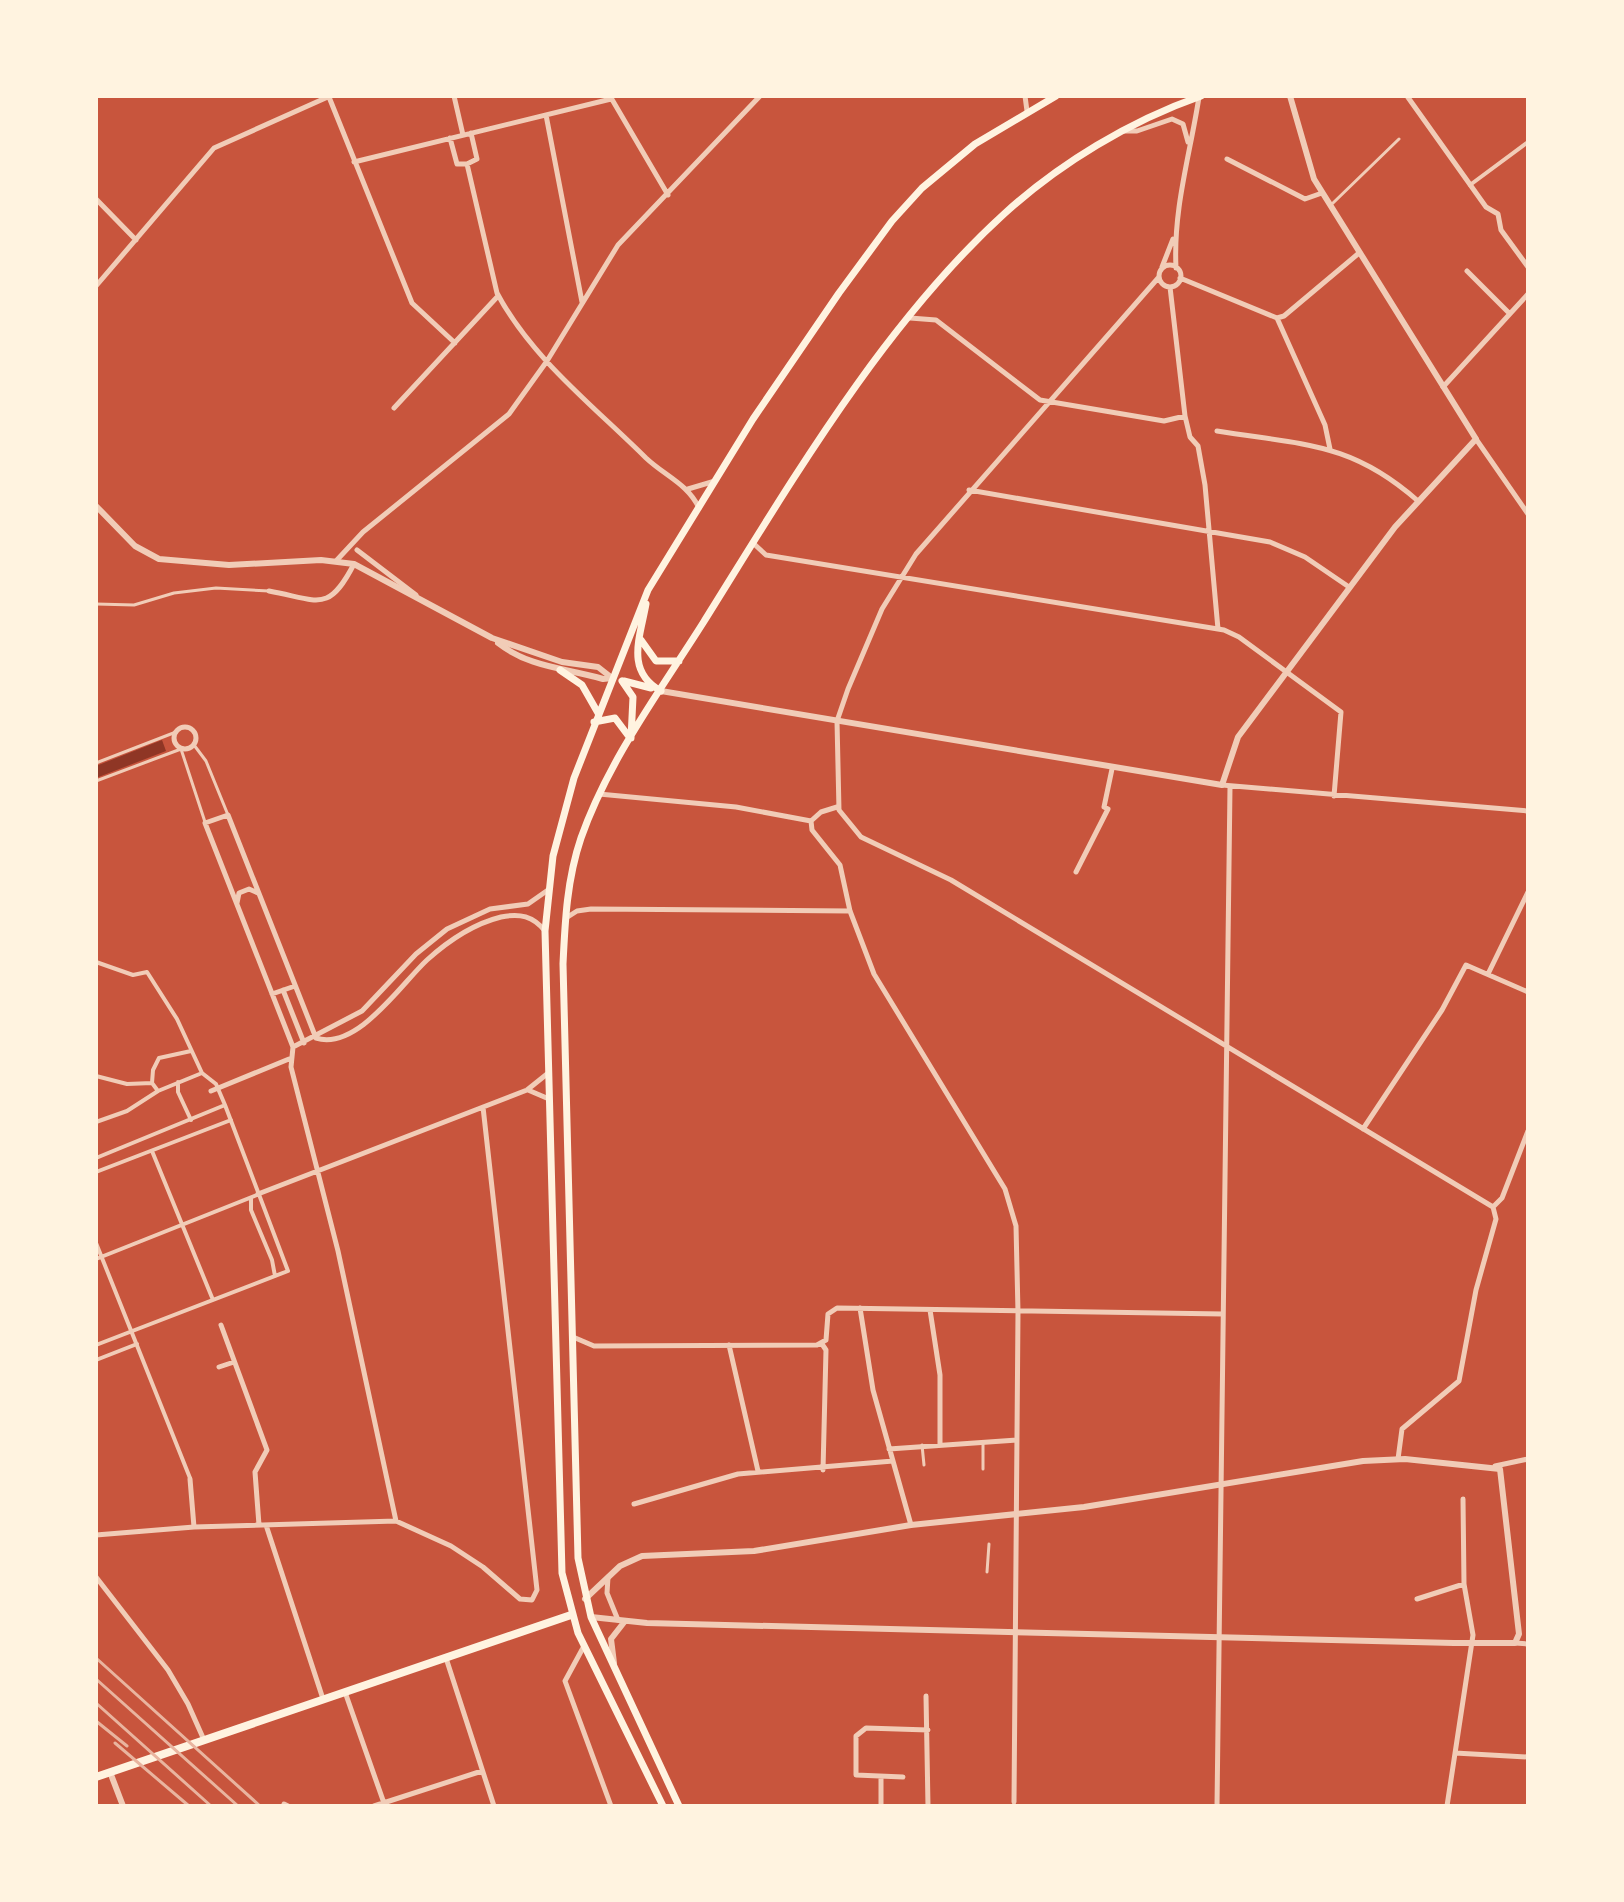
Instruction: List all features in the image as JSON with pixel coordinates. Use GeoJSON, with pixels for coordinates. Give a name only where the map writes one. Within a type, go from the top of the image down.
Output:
{"type":"FeatureCollection","features":[{"type":"Feature","properties":{"kind":"main road"},"geometry":{"type":"LineString","coordinates":[[663,1806],[584,1646],[571,1615],[562,1573],[545,931],[548,890],[565,805],[594,722],[648,590],[753,419],[892,221],[948,165],[1027,111],[1056,96]]}},
{"type":"Feature","properties":{"kind":"main road"},"geometry":{"type":"LineString","coordinates":[[679,1806],[591,1617],[578,1558],[565,919],[577,853],[599,794],[679,661],[825,429],[910,318],[961,258],[1006,212],[1074,161],[1123,131],[1200,96]]}},
{"type":"Feature","properties":{"kind":"main road"},"geometry":{"type":"LineString","coordinates":[[648,590],[640,638],[639,668],[645,682],[661,691]]}},
{"type":"Feature","properties":{"kind":"main road"},"geometry":{"type":"LineString","coordinates":[[640,638],[656,661],[679,661]]}},
{"type":"Feature","properties":{"kind":"main road"},"geometry":{"type":"LineString","coordinates":[[560,670],[582,685],[598,713]]}},
{"type":"Feature","properties":{"kind":"main road"},"geometry":{"type":"LineString","coordinates":[[612,678],[661,691]]}},
{"type":"Feature","properties":{"kind":"main road"},"geometry":{"type":"LineString","coordinates":[[622,681],[633,697],[631,740]]}},
{"type":"Feature","properties":{"kind":"main road"},"geometry":{"type":"LineString","coordinates":[[594,722],[615,718],[625,727],[631,740]]}},
{"type":"Feature","properties":{"kind":"main road"},"geometry":{"type":"LineString","coordinates":[[559,1511],[576,1510]]}},
{"type":"Feature","properties":{"kind":"main road"},"geometry":{"type":"LineString","coordinates":[[571,1615],[585,1599]]}},
{"type":"Feature","properties":{"kind":"main road"},"geometry":{"type":"LineString","coordinates":[[96,1777],[571,1615],[591,1617]]}},
{"type":"Feature","properties":{"kind":"street"},"geometry":{"type":"LineString","coordinates":[[96,286],[214,148],[329,96],[412,303],[455,343]]}},
{"type":"Feature","properties":{"kind":"street"},"geometry":{"type":"LineString","coordinates":[[454,96],[463,135]]}},
{"type":"Feature","properties":{"kind":"street"},"geometry":{"type":"LineString","coordinates":[[336,561],[363,532],[496,426],[522,399],[618,245],[760,96]]}},
{"type":"Feature","properties":{"kind":"street"},"geometry":{"type":"LineString","coordinates":[[1025,96],[1027,111]]}},
{"type":"Feature","properties":{"kind":"street"},"geometry":{"type":"LineString","coordinates":[[1170,287],[1164,285],[1160,274],[1174,234],[1200,96]]}},
{"type":"Feature","properties":{"kind":"street"},"geometry":{"type":"LineString","coordinates":[[1290,96],[1306,158],[1322,193],[1476,439],[1528,514]]}},
{"type":"Feature","properties":{"kind":"street"},"geometry":{"type":"LineString","coordinates":[[1407,96],[1470,185],[1500,221],[1501,230],[1528,267]]}},
{"type":"Feature","properties":{"kind":"street"},"geometry":{"type":"LineString","coordinates":[[354,162],[610,98],[668,195]]}},
{"type":"Feature","properties":{"kind":"street"},"geometry":{"type":"LineString","coordinates":[[546,115],[582,303]]}},
{"type":"Feature","properties":{"kind":"street"},"geometry":{"type":"LineString","coordinates":[[1123,131],[1137,131],[1172,119],[1186,128],[1188,147]]}},
{"type":"Feature","properties":{"kind":"street"},"geometry":{"type":"LineString","coordinates":[[450,138],[457,164],[467,164],[477,159],[471,133]]}},
{"type":"Feature","properties":{"kind":"street"},"geometry":{"type":"LineString","coordinates":[[1470,185],[1528,142]]}},
{"type":"Feature","properties":{"kind":"street"},"geometry":{"type":"LineString","coordinates":[[1227,159],[1305,199],[1322,193]]}},
{"type":"Feature","properties":{"kind":"street"},"geometry":{"type":"LineString","coordinates":[[467,164],[498,296],[547,361],[658,468],[688,489],[699,509]]}},
{"type":"Feature","properties":{"kind":"street"},"geometry":{"type":"LineString","coordinates":[[96,199],[136,240]]}},
{"type":"Feature","properties":{"kind":"street"},"geometry":{"type":"LineString","coordinates":[[1174,234],[1176,268],[1180,278],[1277,318],[1284,316],[1359,253]]}},
{"type":"Feature","properties":{"kind":"street"},"geometry":{"type":"LineString","coordinates":[[1176,268],[1168,266],[1160,274],[968,490],[901,577],[865,644],[837,721],[837,807],[861,837],[951,880],[1493,1207],[1496,1219],[1476,1290],[1459,1381],[1408,1422],[1399,1435],[1398,1459]]}},
{"type":"Feature","properties":{"kind":"street"},"geometry":{"type":"LineString","coordinates":[[1467,271],[1509,313]]}},
{"type":"Feature","properties":{"kind":"street"},"geometry":{"type":"LineString","coordinates":[[1170,287],[1180,278]]}},
{"type":"Feature","properties":{"kind":"street"},"geometry":{"type":"LineString","coordinates":[[1170,287],[1185,416],[1190,437],[1198,446],[1205,485],[1218,629]]}},
{"type":"Feature","properties":{"kind":"street"},"geometry":{"type":"LineString","coordinates":[[1443,387],[1528,294]]}},
{"type":"Feature","properties":{"kind":"street"},"geometry":{"type":"LineString","coordinates":[[394,408],[498,296]]}},
{"type":"Feature","properties":{"kind":"street"},"geometry":{"type":"LineString","coordinates":[[1518,306],[1528,306]]}},
{"type":"Feature","properties":{"kind":"street"},"geometry":{"type":"LineString","coordinates":[[910,318],[936,320],[1047,402],[1164,421],[1185,416]]}},
{"type":"Feature","properties":{"kind":"street"},"geometry":{"type":"LineString","coordinates":[[1277,318],[1331,438],[1330,449]]}},
{"type":"Feature","properties":{"kind":"street"},"geometry":{"type":"LineString","coordinates":[[1217,431],[1330,449],[1384,472],[1418,501]]}},
{"type":"Feature","properties":{"kind":"street"},"geometry":{"type":"LineString","coordinates":[[1217,1806],[1226,786],[1238,737],[1349,587],[1418,501],[1476,439]]}},
{"type":"Feature","properties":{"kind":"street"},"geometry":{"type":"LineString","coordinates":[[688,489],[716,481]]}},
{"type":"Feature","properties":{"kind":"street"},"geometry":{"type":"LineString","coordinates":[[968,490],[1207,531],[1286,548],[1349,587]]}},
{"type":"Feature","properties":{"kind":"street"},"geometry":{"type":"LineString","coordinates":[[96,506],[135,546],[159,559],[229,565],[336,561],[354,564],[492,638],[514,655],[560,670],[612,678]]}},
{"type":"Feature","properties":{"kind":"street"},"geometry":{"type":"LineString","coordinates":[[753,543],[766,555],[1234,633],[1341,712],[1334,796]]}},
{"type":"Feature","properties":{"kind":"street"},"geometry":{"type":"LineString","coordinates":[[357,550],[416,595]]}},
{"type":"Feature","properties":{"kind":"street"},"geometry":{"type":"LineString","coordinates":[[269,591],[319,600],[331,598],[340,592],[354,564]]}},
{"type":"Feature","properties":{"kind":"street"},"geometry":{"type":"LineString","coordinates":[[492,638],[562,662],[598,667],[612,678]]}},
{"type":"Feature","properties":{"kind":"street"},"geometry":{"type":"LineString","coordinates":[[661,691],[1226,786],[1528,811]]}},
{"type":"Feature","properties":{"kind":"street"},"geometry":{"type":"LineString","coordinates":[[183,727],[191,728],[197,738],[194,745],[181,749],[174,740],[176,732],[183,727]]}},
{"type":"Feature","properties":{"kind":"street"},"geometry":{"type":"LineString","coordinates":[[1076,872],[1108,809],[1104,807],[1112,769]]}},
{"type":"Feature","properties":{"kind":"street"},"geometry":{"type":"LineString","coordinates":[[599,794],[736,807],[811,821]]}},
{"type":"Feature","properties":{"kind":"street"},"geometry":{"type":"LineString","coordinates":[[811,821],[821,812],[837,807]]}},
{"type":"Feature","properties":{"kind":"street"},"geometry":{"type":"LineString","coordinates":[[396,1521],[338,1251],[315,1172],[289,1059],[293,1047],[205,823],[228,815],[316,1038],[325,1041],[357,1028],[380,1010],[433,955],[462,933],[505,916],[527,916],[545,931]]}},
{"type":"Feature","properties":{"kind":"street"},"geometry":{"type":"LineString","coordinates":[[811,821],[812,830],[838,860],[850,911],[868,962],[1005,1189],[1016,1226],[1014,1805]]}},
{"type":"Feature","properties":{"kind":"street"},"geometry":{"type":"LineString","coordinates":[[237,903],[239,893],[249,889],[259,894]]}},
{"type":"Feature","properties":{"kind":"street"},"geometry":{"type":"LineString","coordinates":[[293,1047],[316,1038],[362,1011],[396,973],[426,946],[469,917],[502,906],[528,904],[548,890]]}},
{"type":"Feature","properties":{"kind":"street"},"geometry":{"type":"LineString","coordinates":[[1488,974],[1528,892]]}},
{"type":"Feature","properties":{"kind":"street"},"geometry":{"type":"LineString","coordinates":[[565,919],[577,911],[591,909],[850,911]]}},
{"type":"Feature","properties":{"kind":"street"},"geometry":{"type":"LineString","coordinates":[[426,946],[433,955]]}},
{"type":"Feature","properties":{"kind":"street"},"geometry":{"type":"LineString","coordinates":[[96,962],[133,975],[147,972],[177,1019],[202,1073],[225,1105],[288,1271],[96,1345]]}},
{"type":"Feature","properties":{"kind":"street"},"geometry":{"type":"LineString","coordinates":[[1363,1129],[1442,1010],[1466,965],[1528,992]]}},
{"type":"Feature","properties":{"kind":"street"},"geometry":{"type":"LineString","coordinates":[[396,973],[406,981]]}},
{"type":"Feature","properties":{"kind":"street"},"geometry":{"type":"LineString","coordinates":[[391,979],[401,987]]}},
{"type":"Feature","properties":{"kind":"street"},"geometry":{"type":"LineString","coordinates":[[272,994],[295,986]]}},
{"type":"Feature","properties":{"kind":"street"},"geometry":{"type":"LineString","coordinates":[[283,990],[304,1043]]}},
{"type":"Feature","properties":{"kind":"street"},"geometry":{"type":"LineString","coordinates":[[158,1091],[152,1083],[153,1070],[159,1058],[191,1051]]}},
{"type":"Feature","properties":{"kind":"street"},"geometry":{"type":"LineString","coordinates":[[214,1090],[289,1059]]}},
{"type":"Feature","properties":{"kind":"street"},"geometry":{"type":"LineString","coordinates":[[96,1122],[127,1111],[158,1091],[202,1073]]}},
{"type":"Feature","properties":{"kind":"street"},"geometry":{"type":"LineString","coordinates":[[99,1258],[527,1090],[547,1074]]}},
{"type":"Feature","properties":{"kind":"street"},"geometry":{"type":"LineString","coordinates":[[96,1076],[127,1084],[152,1083]]}},
{"type":"Feature","properties":{"kind":"street"},"geometry":{"type":"LineString","coordinates":[[178,1082],[178,1092],[191,1120]]}},
{"type":"Feature","properties":{"kind":"street"},"geometry":{"type":"LineString","coordinates":[[527,1090],[549,1099]]}},
{"type":"Feature","properties":{"kind":"street"},"geometry":{"type":"LineString","coordinates":[[96,1158],[225,1105]]}},
{"type":"Feature","properties":{"kind":"street"},"geometry":{"type":"LineString","coordinates":[[96,1535],[194,1527],[396,1521],[451,1546],[520,1599],[528,1602],[536,1595],[483,1107]]}},
{"type":"Feature","properties":{"kind":"street"},"geometry":{"type":"LineString","coordinates":[[96,1172],[231,1120]]}},
{"type":"Feature","properties":{"kind":"street"},"geometry":{"type":"LineString","coordinates":[[1493,1207],[1502,1198],[1528,1131]]}},
{"type":"Feature","properties":{"kind":"street"},"geometry":{"type":"LineString","coordinates":[[152,1151],[213,1300]]}},
{"type":"Feature","properties":{"kind":"street"},"geometry":{"type":"LineString","coordinates":[[251,1198],[251,1210],[272,1260],[275,1276]]}},
{"type":"Feature","properties":{"kind":"street"},"geometry":{"type":"LineString","coordinates":[[96,1243],[99,1258],[132,1331],[190,1479],[194,1527]]}},
{"type":"Feature","properties":{"kind":"street"},"geometry":{"type":"LineString","coordinates":[[823,1470],[826,1350],[822,1344],[830,1311],[860,1308],[1223,1314]]}},
{"type":"Feature","properties":{"kind":"street"},"geometry":{"type":"LineString","coordinates":[[860,1308],[873,1390],[911,1525]]}},
{"type":"Feature","properties":{"kind":"street"},"geometry":{"type":"LineString","coordinates":[[930,1309],[940,1375],[940,1444]]}},
{"type":"Feature","properties":{"kind":"street"},"geometry":{"type":"LineString","coordinates":[[221,1325],[267,1450],[255,1472],[262,1525],[323,1699]]}},
{"type":"Feature","properties":{"kind":"street"},"geometry":{"type":"LineString","coordinates":[[573,1336],[594,1346],[822,1344]]}},
{"type":"Feature","properties":{"kind":"street"},"geometry":{"type":"LineString","coordinates":[[96,1360],[137,1344]]}},
{"type":"Feature","properties":{"kind":"street"},"geometry":{"type":"LineString","coordinates":[[729,1345],[758,1471]]}},
{"type":"Feature","properties":{"kind":"street"},"geometry":{"type":"LineString","coordinates":[[219,1367],[234,1362]]}},
{"type":"Feature","properties":{"kind":"street"},"geometry":{"type":"LineString","coordinates":[[889,1449],[1017,1440]]}},
{"type":"Feature","properties":{"kind":"street"},"geometry":{"type":"LineString","coordinates":[[585,1599],[608,1576],[642,1556],[754,1551],[911,1525],[986,1520],[1084,1507],[1363,1461],[1398,1459],[1495,1466],[1528,1459]]}},
{"type":"Feature","properties":{"kind":"street"},"geometry":{"type":"LineString","coordinates":[[634,1504],[758,1471],[823,1470],[893,1461]]}},
{"type":"Feature","properties":{"kind":"street"},"geometry":{"type":"LineString","coordinates":[[1495,1466],[1501,1471],[1519,1634],[1515,1643]]}},
{"type":"Feature","properties":{"kind":"street"},"geometry":{"type":"LineString","coordinates":[[1447,1806],[1472,1643],[1464,1584],[1463,1499]]}},
{"type":"Feature","properties":{"kind":"street"},"geometry":{"type":"LineString","coordinates":[[608,1576],[606,1589],[622,1621]]}},
{"type":"Feature","properties":{"kind":"street"},"geometry":{"type":"LineString","coordinates":[[96,1577],[168,1670],[188,1704],[201,1741]]}},
{"type":"Feature","properties":{"kind":"street"},"geometry":{"type":"LineString","coordinates":[[1417,1599],[1464,1584]]}},
{"type":"Feature","properties":{"kind":"street"},"geometry":{"type":"LineString","coordinates":[[591,1617],[622,1621],[1016,1633],[1528,1644]]}},
{"type":"Feature","properties":{"kind":"street"},"geometry":{"type":"LineString","coordinates":[[616,1674],[611,1639],[622,1621]]}},
{"type":"Feature","properties":{"kind":"street"},"geometry":{"type":"LineString","coordinates":[[584,1646],[565,1681],[611,1806]]}},
{"type":"Feature","properties":{"kind":"street"},"geometry":{"type":"LineString","coordinates":[[446,1658],[494,1806]]}},
{"type":"Feature","properties":{"kind":"street"},"geometry":{"type":"LineString","coordinates":[[345,1692],[385,1804]]}},
{"type":"Feature","properties":{"kind":"street"},"geometry":{"type":"LineString","coordinates":[[926,1696],[928,1730],[925,1777],[928,1806]]}},
{"type":"Feature","properties":{"kind":"street"},"geometry":{"type":"LineString","coordinates":[[903,1777],[856,1775],[855,1742],[860,1731],[928,1730]]}},
{"type":"Feature","properties":{"kind":"street"},"geometry":{"type":"LineString","coordinates":[[1455,1753],[1528,1757]]}},
{"type":"Feature","properties":{"kind":"street"},"geometry":{"type":"LineString","coordinates":[[374,1806],[482,1771]]}},
{"type":"Feature","properties":{"kind":"street"},"geometry":{"type":"LineString","coordinates":[[110,1772],[123,1806]]}},
{"type":"Feature","properties":{"kind":"street"},"geometry":{"type":"LineString","coordinates":[[881,1777],[881,1806]]}},
{"type":"Feature","properties":{"kind":"lane"},"geometry":{"type":"LineString","coordinates":[[1330,206],[1399,139]]}},
{"type":"Feature","properties":{"kind":"lane"},"geometry":{"type":"LineString","coordinates":[[96,604],[134,605],[174,593],[216,588],[269,591]]}},
{"type":"Feature","properties":{"kind":"lane"},"geometry":{"type":"LineString","coordinates":[[96,763],[176,732]]}},
{"type":"Feature","properties":{"kind":"lane"},"geometry":{"type":"LineString","coordinates":[[194,745],[206,761],[228,815]]}},
{"type":"Feature","properties":{"kind":"lane"},"geometry":{"type":"LineString","coordinates":[[96,781],[181,749],[205,823]]}},
{"type":"Feature","properties":{"kind":"lane"},"geometry":{"type":"LineString","coordinates":[[983,1442],[983,1469]]}},
{"type":"Feature","properties":{"kind":"lane"},"geometry":{"type":"LineString","coordinates":[[922,1445],[924,1465]]}},
{"type":"Feature","properties":{"kind":"lane"},"geometry":{"type":"LineString","coordinates":[[987,1572],[989,1544]]}},
{"type":"Feature","properties":{"kind":"shaded area"},"geometry":{"type":"Polygon","coordinates":[[[162,740],[166,751],[96,778],[96,766],[162,740]]]}},
{"type":"Feature","properties":{"kind":"railway"},"geometry":{"type":"LineString","coordinates":[[96,1658],[260,1806]]}},
{"type":"Feature","properties":{"kind":"railway"},"geometry":{"type":"LineString","coordinates":[[96,1679],[238,1806]]}},
{"type":"Feature","properties":{"kind":"railway"},"geometry":{"type":"LineString","coordinates":[[96,1703],[211,1806]]}},
{"type":"Feature","properties":{"kind":"railway"},"geometry":{"type":"LineString","coordinates":[[96,1721],[127,1746]]}},
{"type":"Feature","properties":{"kind":"railway"},"geometry":{"type":"LineString","coordinates":[[115,1743],[189,1806]]}}]}
